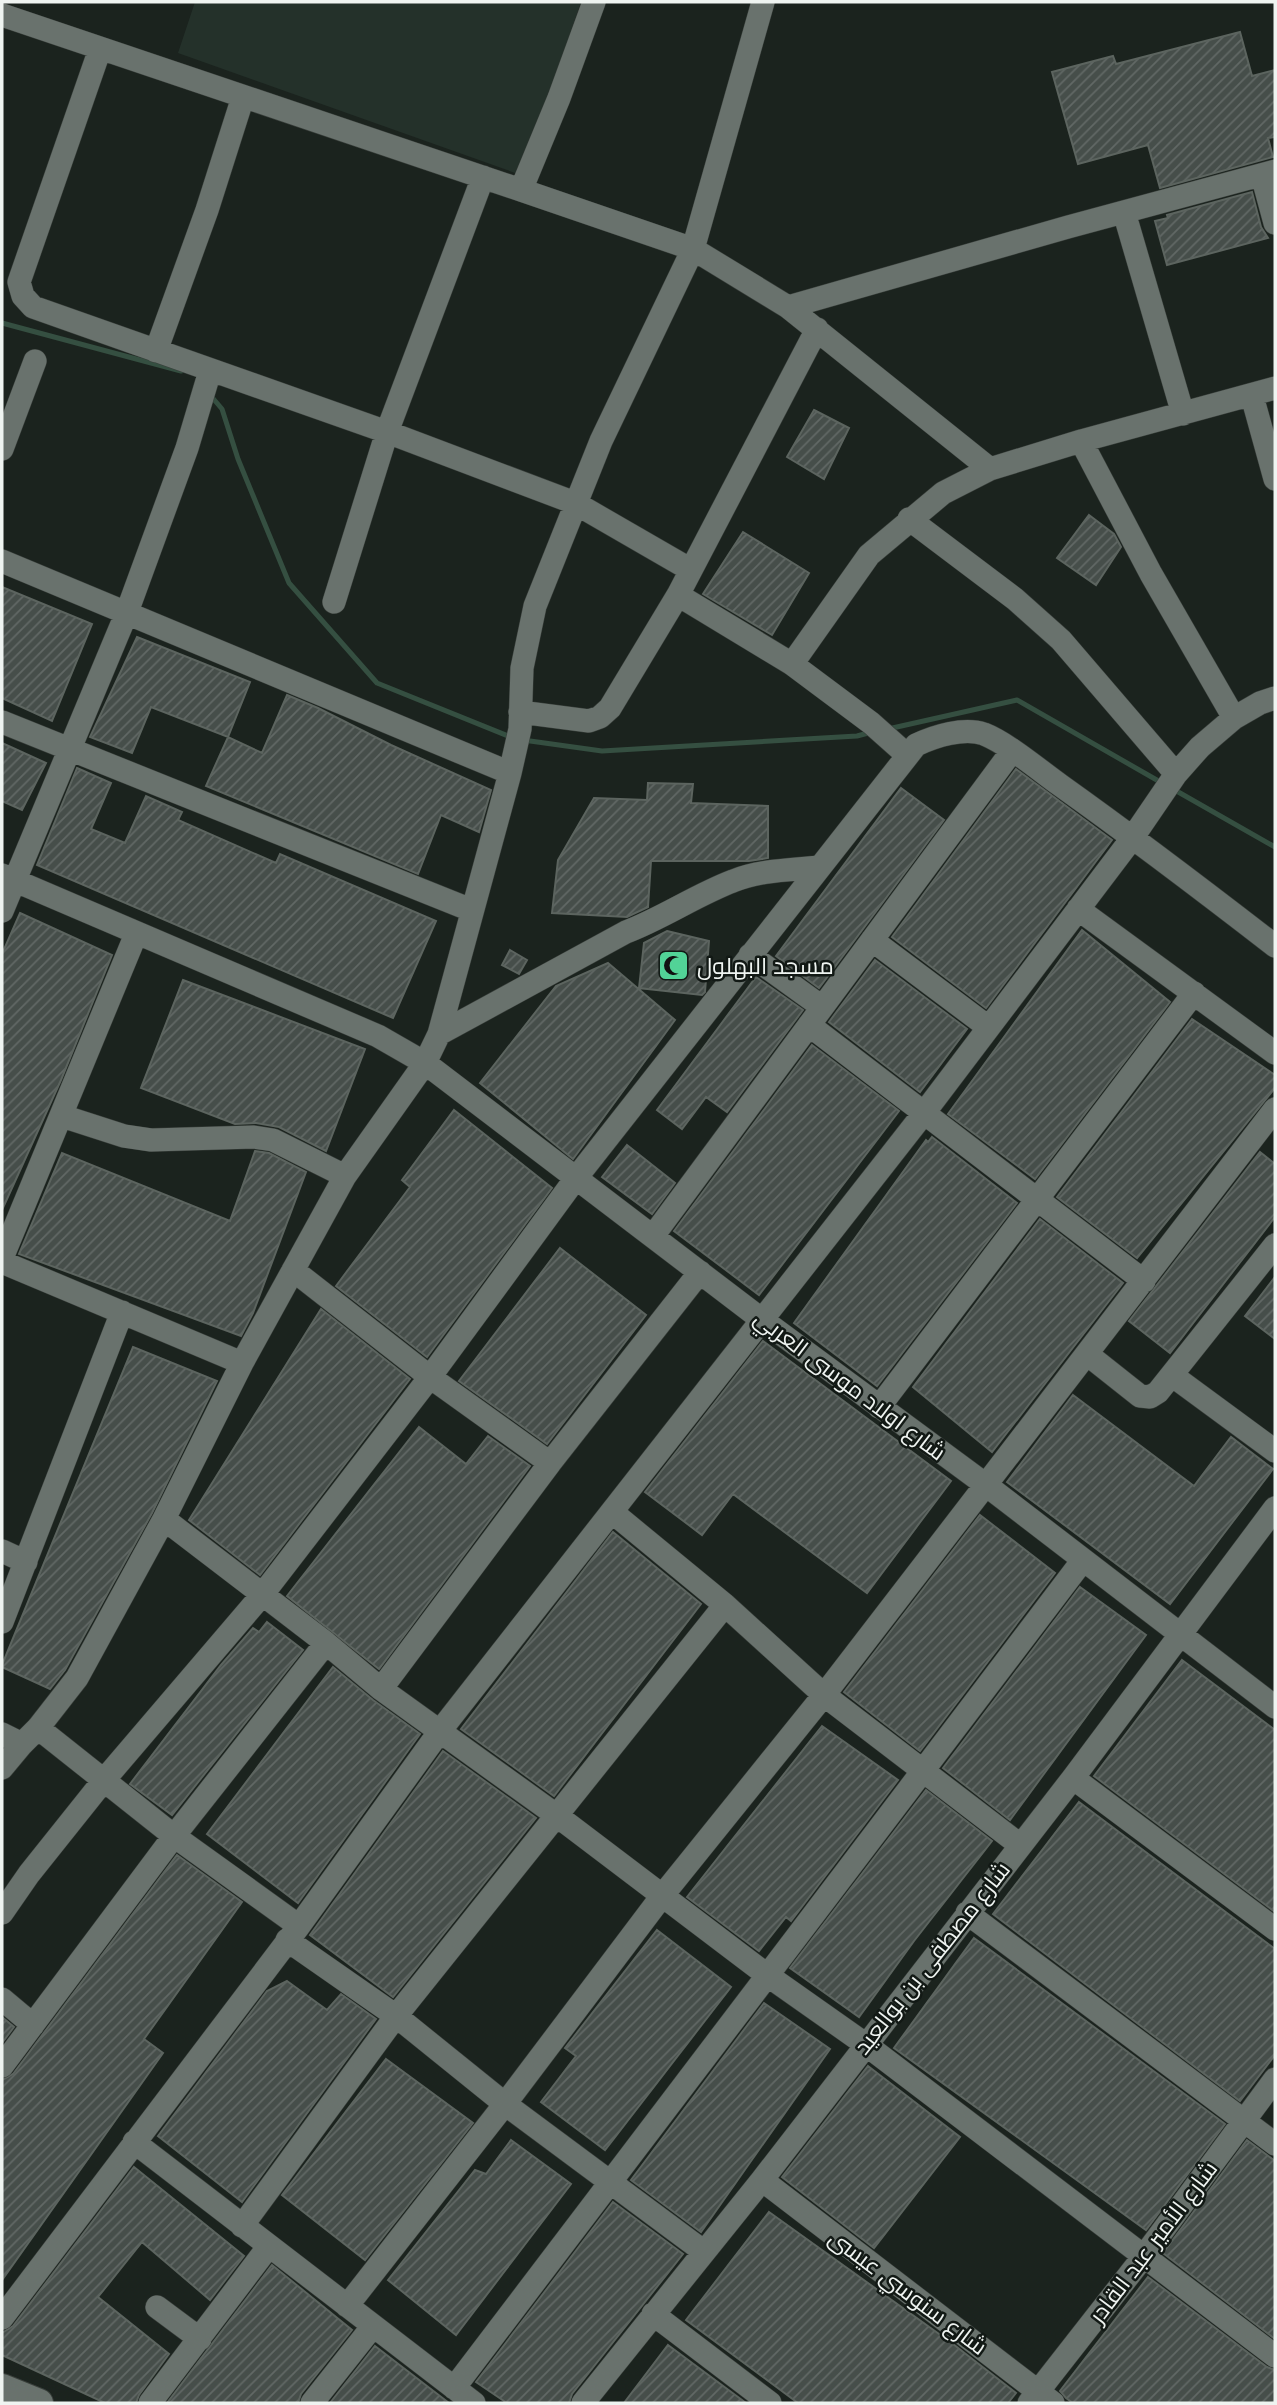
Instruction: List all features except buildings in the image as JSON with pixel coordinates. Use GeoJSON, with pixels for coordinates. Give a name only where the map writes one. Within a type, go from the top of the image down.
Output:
{"type":"FeatureCollection","features":[{"type":"Feature","properties":{"kind":"street"},"geometry":{"type":"LineString","coordinates":[[521,190],[559,98],[594,2]]}},
{"type":"Feature","properties":{"kind":"street"},"geometry":{"type":"LineString","coordinates":[[2,1768],[21,1735],[77,1678],[164,1519],[242,1363],[345,1176],[425,1063],[439,1034],[510,773],[519,730],[522,668],[536,606],[601,441],[693,249],[763,2]]}},
{"type":"Feature","properties":{"kind":"street"},"geometry":{"type":"LineString","coordinates":[[2,15],[693,249],[788,307],[990,469]]}},
{"type":"Feature","properties":{"kind":"street"},"geometry":{"type":"LineString","coordinates":[[100,49],[19,282],[27,302],[33,307],[387,432],[575,503],[691,570]]}},
{"type":"Feature","properties":{"kind":"street"},"geometry":{"type":"LineString","coordinates":[[156,351],[207,210],[243,97]]}},
{"type":"Feature","properties":{"kind":"street"},"geometry":{"type":"LineString","coordinates":[[788,307],[1268,173],[1275,223]]}},
{"type":"Feature","properties":{"kind":"street"},"geometry":{"type":"LineString","coordinates":[[334,602],[387,432],[483,177]]}},
{"type":"Feature","properties":{"kind":"street"},"geometry":{"type":"LineString","coordinates":[[1124,212],[1183,414]]}},
{"type":"Feature","properties":{"kind":"street"},"geometry":{"type":"LineString","coordinates":[[519,730],[576,720],[589,721],[600,717],[610,708],[678,595],[817,329]]}},
{"type":"Feature","properties":{"kind":"street"},"geometry":{"type":"LineString","coordinates":[[2,449],[35,361]]}},
{"type":"Feature","properties":{"kind":"street"},"geometry":{"type":"LineString","coordinates":[[2,911],[8,878],[70,751],[127,612],[187,448],[210,371]]}},
{"type":"Feature","properties":{"kind":"street"},"geometry":{"type":"LineString","coordinates":[[792,664],[869,555],[943,493],[990,469],[1275,388]]}},
{"type":"Feature","properties":{"kind":"street"},"geometry":{"type":"LineString","coordinates":[[1252,396],[1275,479]]}},
{"type":"Feature","properties":{"kind":"street"},"geometry":{"type":"LineString","coordinates":[[1081,441],[1151,574],[1234,718]]}},
{"type":"Feature","properties":{"kind":"street"},"geometry":{"type":"LineString","coordinates":[[909,519],[1015,599],[1061,640],[1176,774]]}},
{"type":"Feature","properties":{"kind":"street"},"geometry":{"type":"LineString","coordinates":[[2,562],[510,773]]}},
{"type":"Feature","properties":{"kind":"street"},"geometry":{"type":"LineString","coordinates":[[678,595],[792,664],[871,723],[907,755]]}},
{"type":"Feature","properties":{"kind":"street"},"geometry":{"type":"LineString","coordinates":[[2,2318],[293,1933],[440,1731],[924,1113],[1133,837],[1176,774],[1200,747],[1234,718],[1275,698]]}},
{"type":"Feature","properties":{"kind":"street"},"geometry":{"type":"LineString","coordinates":[[2,722],[471,910]]}},
{"type":"Feature","properties":{"kind":"street"},"geometry":{"type":"LineString","coordinates":[[2,1913],[29,1874],[104,1780],[262,1595],[430,1377],[576,1178],[916,745],[930,738],[967,732],[984,734],[1133,837],[1275,946]]}},
{"type":"Feature","properties":{"kind":"street"},"geometry":{"type":"LineString","coordinates":[[653,1236],[1012,751]]}},
{"type":"Feature","properties":{"kind":"street"},"geometry":{"type":"LineString","coordinates":[[439,1034],[626,932],[654,921],[733,881],[751,875],[819,867]]}},
{"type":"Feature","properties":{"kind":"street","name":"شارع اولاد موسى العربي"},"geometry":{"type":"LineString","coordinates":[[8,878],[378,1036],[425,1063],[761,1319],[986,1485],[1275,1707]]}},
{"type":"Feature","properties":{"kind":"street"},"geometry":{"type":"LineString","coordinates":[[1078,909],[1275,1053]]}},
{"type":"Feature","properties":{"kind":"street"},"geometry":{"type":"LineString","coordinates":[[136,934],[2,1260],[242,1363]]}},
{"type":"Feature","properties":{"kind":"street"},"geometry":{"type":"LineString","coordinates":[[872,940],[988,1027]]}},
{"type":"Feature","properties":{"kind":"street"},"geometry":{"type":"LineString","coordinates":[[750,955],[924,1113],[1144,1281]]}},
{"type":"Feature","properties":{"kind":"street"},"geometry":{"type":"LineString","coordinates":[[879,1407],[1194,993]]}},
{"type":"Feature","properties":{"kind":"street"},"geometry":{"type":"LineString","coordinates":[[347,2306],[505,2104],[662,1896],[824,1695],[1275,1109]]}},
{"type":"Feature","properties":{"kind":"street"},"geometry":{"type":"LineString","coordinates":[[62,1116],[124,1136],[151,1140],[254,1137],[273,1140],[345,1176]]}},
{"type":"Feature","properties":{"kind":"street"},"geometry":{"type":"LineString","coordinates":[[1087,1354],[1140,1396],[1150,1397],[1173,1376],[1275,1245]]}},
{"type":"Feature","properties":{"kind":"street"},"geometry":{"type":"LineString","coordinates":[[293,1270],[430,1377],[550,1463]]}},
{"type":"Feature","properties":{"kind":"street"},"geometry":{"type":"LineString","coordinates":[[381,1689],[550,1463],[700,1272]]}},
{"type":"Feature","properties":{"kind":"street"},"geometry":{"type":"LineString","coordinates":[[2,1622],[122,1312]]}},
{"type":"Feature","properties":{"kind":"street"},"geometry":{"type":"LineString","coordinates":[[1173,1376],[1275,1451]]}},
{"type":"Feature","properties":{"kind":"street","name":"شارع مصطفى بن بوالعيد"},"geometry":{"type":"LineString","coordinates":[[583,2403],[762,2180],[1073,1778],[1275,1508]]}},
{"type":"Feature","properties":{"kind":"street"},"geometry":{"type":"LineString","coordinates":[[612,1512],[725,1605],[824,1695],[1020,1845]]}},
{"type":"Feature","properties":{"kind":"street"},"geometry":{"type":"LineString","coordinates":[[164,1519],[326,1643],[381,1689],[556,1815],[767,1975],[865,2044],[1275,2356]]}},
{"type":"Feature","properties":{"kind":"street"},"geometry":{"type":"LineString","coordinates":[[2,1551],[26,1562]]}},
{"type":"Feature","properties":{"kind":"street"},"geometry":{"type":"LineString","coordinates":[[454,2388],[1083,1560]]}},
{"type":"Feature","properties":{"kind":"street"},"geometry":{"type":"LineString","coordinates":[[242,2226],[396,2016],[725,1605]]}},
{"type":"Feature","properties":{"kind":"street"},"geometry":{"type":"LineString","coordinates":[[2,2066],[174,1836],[326,1643]]}},
{"type":"Feature","properties":{"kind":"street"},"geometry":{"type":"LineString","coordinates":[[21,1735],[104,1780],[505,2104],[704,2251]]}},
{"type":"Feature","properties":{"kind":"street"},"geometry":{"type":"LineString","coordinates":[[1073,1778],[1275,1929]]}},
{"type":"Feature","properties":{"kind":"street"},"geometry":{"type":"LineString","coordinates":[[967,1913],[1275,2144]]}},
{"type":"Feature","properties":{"kind":"street"},"geometry":{"type":"LineString","coordinates":[[2,1999],[33,2025]]}},
{"type":"Feature","properties":{"kind":"street","name":"شارع الأمير عبد القادر"},"geometry":{"type":"LineString","coordinates":[[1040,2399],[1275,2079]]}},
{"type":"Feature","properties":{"kind":"street"},"geometry":{"type":"LineString","coordinates":[[134,2142],[474,2403]]}},
{"type":"Feature","properties":{"kind":"street","name":"شارع سنوسي عيسى"},"geometry":{"type":"LineString","coordinates":[[762,2180],[1040,2399]]}},
{"type":"Feature","properties":{"kind":"street"},"geometry":{"type":"LineString","coordinates":[[150,2403],[269,2246]]}},
{"type":"Feature","properties":{"kind":"street"},"geometry":{"type":"LineString","coordinates":[[157,2307],[200,2339]]}},
{"type":"Feature","properties":{"kind":"street"},"geometry":{"type":"LineString","coordinates":[[653,2314],[770,2403]]}},
{"type":"Feature","properties":{"kind":"street"},"geometry":{"type":"LineString","coordinates":[[312,2403],[373,2326]]}},
{"type":"Feature","properties":{"kind":"street"},"geometry":{"type":"LineString","coordinates":[[2,2388],[39,2403]]}},
{"type":"Feature","properties":{"kind":"shaded area"},"geometry":{"type":"Polygon","coordinates":[[[195,2],[581,2],[521,175],[178,53],[195,2]]]}},
{"type":"Feature","properties":{"kind":"waterway"},"geometry":{"type":"LineString","coordinates":[[2,323],[181,371]]}},
{"type":"Feature","properties":{"kind":"waterway"},"geometry":{"type":"LineString","coordinates":[[211,396],[222,409],[238,459],[289,583],[377,683],[513,738]]}},
{"type":"Feature","properties":{"kind":"waterway"},"geometry":{"type":"LineString","coordinates":[[888,729],[1017,700],[1162,783]]}},
{"type":"Feature","properties":{"kind":"waterway"},"geometry":{"type":"LineString","coordinates":[[523,740],[602,751],[857,736],[872,732]]}},
{"type":"Feature","properties":{"kind":"waterway"},"geometry":{"type":"LineString","coordinates":[[1173,789],[1275,847]]}},
{"type":"Feature","properties":{"kind":"place","name":"مسجد البهلول"},"geometry":{"type":"Point","coordinates":[674,966]}}]}
